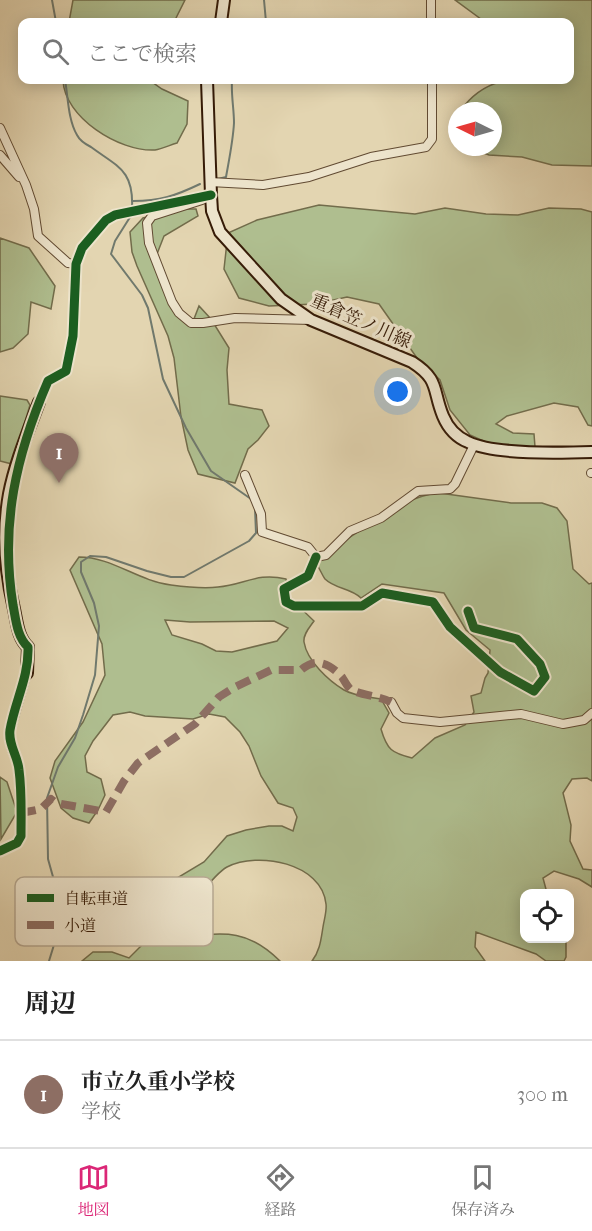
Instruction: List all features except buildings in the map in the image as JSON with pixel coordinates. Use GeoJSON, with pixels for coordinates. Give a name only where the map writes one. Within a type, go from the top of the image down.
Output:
{"type":"FeatureCollection","features":[{"type":"Feature","properties":{"kind":"main road"},"geometry":{"type":"LineString","coordinates":[[222,18],[224,0]]}},
{"type":"Feature","properties":{"kind":"main road","name":"重倉笠ノ川線"},"geometry":{"type":"LineString","coordinates":[[207,84],[212,211],[220,232],[281,299],[311,320],[412,362],[429,374],[447,424],[459,437],[474,445],[544,453],[592,452]]}},
{"type":"Feature","properties":{"kind":"main road"},"geometry":{"type":"LineString","coordinates":[[27,673],[28,647],[22,641],[11,599],[5,561],[5,529],[9,493],[39,402]]}},
{"type":"Feature","properties":{"kind":"street"},"geometry":{"type":"LineString","coordinates":[[431,0],[431,18]]}},
{"type":"Feature","properties":{"kind":"street"},"geometry":{"type":"LineString","coordinates":[[210,182],[263,185],[309,177],[371,156],[426,147],[432,139],[432,84]]}},
{"type":"Feature","properties":{"kind":"street"},"geometry":{"type":"LineString","coordinates":[[0,128],[26,185],[34,209],[38,236],[68,263],[76,264]]}},
{"type":"Feature","properties":{"kind":"street"},"geometry":{"type":"LineString","coordinates":[[0,155],[26,185]]}},
{"type":"Feature","properties":{"kind":"street"},"geometry":{"type":"LineString","coordinates":[[39,402],[48,381],[66,371],[72,336],[76,264],[82,248],[106,220],[128,212],[211,195]]}},
{"type":"Feature","properties":{"kind":"street"},"geometry":{"type":"LineString","coordinates":[[211,195],[198,203],[152,216],[147,223],[149,243],[172,302],[179,313],[191,323],[235,318],[311,320]]}},
{"type":"Feature","properties":{"kind":"street"},"geometry":{"type":"LineString","coordinates":[[316,557],[326,555],[350,531],[381,518],[418,491],[450,489],[455,484],[474,445]]}},
{"type":"Feature","properties":{"kind":"street"},"geometry":{"type":"LineString","coordinates":[[245,475],[261,514],[262,532],[308,547],[316,557]]}},
{"type":"Feature","properties":{"kind":"street"},"geometry":{"type":"LineString","coordinates":[[316,557],[308,576],[284,590],[286,602],[294,606],[362,606],[382,593],[433,602],[450,627],[500,672],[534,691],[545,677],[540,664],[517,639],[474,628],[468,611]]}},
{"type":"Feature","properties":{"kind":"street"},"geometry":{"type":"LineString","coordinates":[[0,851],[17,843],[21,836],[19,768],[11,747],[10,731],[27,673]]}},
{"type":"Feature","properties":{"kind":"street"},"geometry":{"type":"LineString","coordinates":[[391,702],[403,718],[440,722],[521,714],[563,724],[584,720],[592,713]]}},
{"type":"Feature","properties":{"kind":"green space"},"geometry":{"type":"Polygon","coordinates":[[[73,0],[185,0],[176,18],[70,18],[73,0]]]}},
{"type":"Feature","properties":{"kind":"green space"},"geometry":{"type":"Polygon","coordinates":[[[455,0],[592,0],[592,166],[552,165],[522,157],[502,156],[502,102],[468,102],[483,89],[494,84],[574,84],[574,18],[480,18],[455,0]]]}},
{"type":"Feature","properties":{"kind":"green space"},"geometry":{"type":"Polygon","coordinates":[[[64,84],[155,84],[188,101],[187,124],[177,143],[155,150],[141,149],[126,145],[96,130],[73,107],[64,84]]]}},
{"type":"Feature","properties":{"kind":"green space"},"geometry":{"type":"Polygon","coordinates":[[[319,205],[415,214],[445,208],[486,214],[518,215],[549,208],[581,209],[592,212],[592,426],[588,425],[578,407],[554,403],[507,416],[496,424],[513,433],[534,434],[535,447],[499,448],[470,435],[450,410],[440,380],[417,358],[379,304],[347,297],[315,304],[269,306],[239,298],[224,269],[228,233],[257,220],[319,205]]]}},
{"type":"Feature","properties":{"kind":"green space"},"geometry":{"type":"Polygon","coordinates":[[[182,209],[196,209],[198,216],[164,236],[157,254],[170,300],[192,324],[199,306],[211,319],[229,348],[227,370],[229,404],[262,410],[269,426],[248,449],[235,483],[198,474],[188,450],[181,417],[174,358],[168,336],[132,252],[130,232],[143,218],[182,209]]]}},
{"type":"Feature","properties":{"kind":"green space"},"geometry":{"type":"Polygon","coordinates":[[[0,238],[29,248],[55,286],[51,309],[31,302],[28,334],[13,348],[0,352],[0,238]]]}},
{"type":"Feature","properties":{"kind":"green space"},"geometry":{"type":"Polygon","coordinates":[[[0,396],[27,400],[30,405],[12,464],[0,461],[0,396]]]}},
{"type":"Feature","properties":{"kind":"green space"},"geometry":{"type":"Polygon","coordinates":[[[439,493],[511,503],[542,503],[557,508],[567,521],[573,569],[589,584],[592,583],[592,781],[587,778],[572,779],[563,793],[571,825],[570,841],[583,869],[592,870],[592,887],[579,879],[554,871],[543,878],[546,889],[520,889],[520,943],[566,943],[564,961],[546,961],[536,954],[476,932],[475,947],[485,961],[312,961],[320,945],[326,904],[322,890],[301,870],[287,864],[255,860],[227,867],[213,880],[213,877],[179,877],[204,862],[227,836],[269,826],[282,826],[293,831],[297,817],[293,808],[278,803],[261,776],[249,746],[240,732],[225,717],[209,714],[193,719],[145,716],[130,712],[113,715],[93,741],[85,756],[87,772],[101,779],[105,795],[98,810],[89,823],[73,818],[61,808],[50,778],[55,761],[83,722],[105,675],[102,644],[70,570],[79,557],[103,561],[159,583],[200,588],[227,586],[267,577],[286,579],[289,597],[314,621],[304,639],[309,656],[326,676],[344,690],[381,699],[389,713],[381,729],[391,750],[412,758],[435,738],[465,725],[474,712],[471,696],[481,693],[488,673],[490,650],[466,630],[444,593],[382,584],[361,598],[325,579],[317,565],[325,551],[408,501],[439,493]],[[165,620],[172,635],[216,651],[232,652],[277,641],[288,628],[274,621],[165,620]]]}},
{"type":"Feature","properties":{"kind":"green space"},"geometry":{"type":"Polygon","coordinates":[[[0,777],[7,782],[17,812],[1,839],[0,777]]]}},
{"type":"Feature","properties":{"kind":"green space"},"geometry":{"type":"Polygon","coordinates":[[[213,934],[225,934],[247,938],[258,943],[280,961],[82,961],[93,952],[112,952],[129,958],[141,946],[213,946],[213,934]]]}},
{"type":"Feature","properties":{"kind":"waterway"},"geometry":{"type":"LineString","coordinates":[[52,0],[55,18]]}},
{"type":"Feature","properties":{"kind":"waterway"},"geometry":{"type":"LineString","coordinates":[[264,0],[266,18]]}},
{"type":"Feature","properties":{"kind":"waterway"},"geometry":{"type":"LineString","coordinates":[[66,84],[70,115],[77,135],[122,171],[130,186],[132,209]]}},
{"type":"Feature","properties":{"kind":"waterway"},"geometry":{"type":"LineString","coordinates":[[218,179],[226,177],[232,144],[234,123],[232,84]]}},
{"type":"Feature","properties":{"kind":"waterway"},"geometry":{"type":"LineString","coordinates":[[133,201],[167,197],[200,184]]}},
{"type":"Feature","properties":{"kind":"waterway"},"geometry":{"type":"LineString","coordinates":[[132,214],[115,241],[111,254],[142,295],[148,308],[163,379],[186,428],[211,471],[251,499]]}},
{"type":"Feature","properties":{"kind":"waterway"},"geometry":{"type":"LineString","coordinates":[[53,877],[48,859],[47,798],[58,767],[75,738],[95,675],[99,626],[94,603],[81,572],[81,562],[90,556],[106,557],[147,571],[171,577],[184,577],[249,541],[256,533],[255,509]]}},
{"type":"Feature","properties":{"kind":"waterway"},"geometry":{"type":"LineString","coordinates":[[49,961],[54,946]]}},
{"type":"Feature","properties":{"kind":"marked path"},"geometry":{"type":"LineString","coordinates":[[21,813],[41,809],[51,799],[56,803],[106,812],[124,781],[138,763],[195,724],[219,697],[271,670],[301,670],[312,664],[322,663],[337,672],[350,689],[391,702]]}},
{"type":"Feature","properties":{"kind":"cycle path"},"geometry":{"type":"LineString","coordinates":[[0,851],[17,843],[21,836],[20,778],[10,730],[28,658],[28,647],[19,633],[16,622],[9,575],[10,518],[19,463],[37,409],[48,381],[66,371],[73,336],[76,264],[82,248],[106,220],[115,215],[211,195]]}},
{"type":"Feature","properties":{"kind":"cycle path"},"geometry":{"type":"LineString","coordinates":[[316,557],[308,576],[284,589],[286,602],[294,606],[362,606],[382,593],[433,602],[450,627],[500,672],[534,691],[545,677],[540,664],[517,639],[474,628],[468,611]]}},
{"type":"Feature","properties":{"kind":"place","name":"市立久重小学校"},"geometry":{"type":"Point","coordinates":[59,483]}}]}
